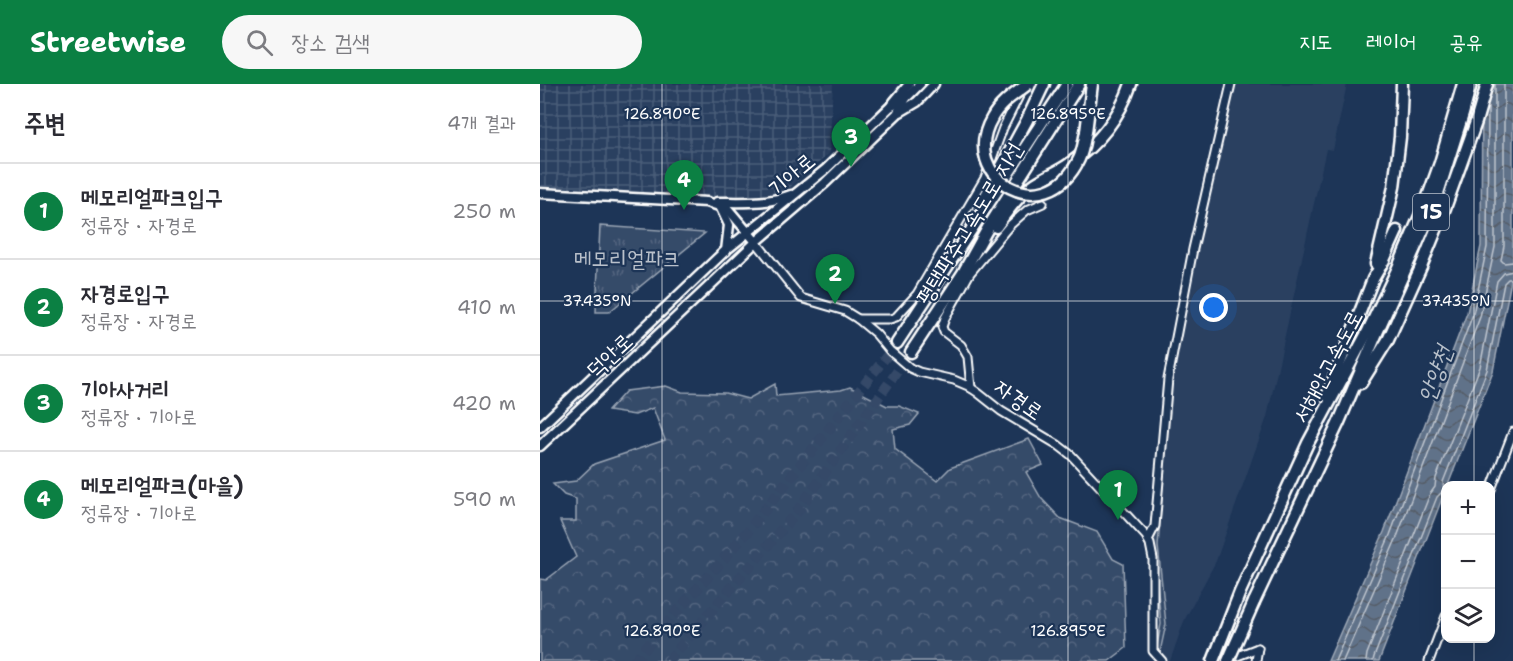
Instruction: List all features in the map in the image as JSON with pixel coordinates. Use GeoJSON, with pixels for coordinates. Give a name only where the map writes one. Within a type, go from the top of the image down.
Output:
{"type":"FeatureCollection","features":[{"type":"Feature","properties":{"kind":"highway"},"geometry":{"type":"LineString","coordinates":[[1027,84],[1007,100],[987,127],[985,153],[991,171],[1004,184],[1013,189],[1031,193],[1057,186],[1070,175],[1080,158],[1092,84]]}},
{"type":"Feature","properties":{"kind":"highway"},"geometry":{"type":"LineString","coordinates":[[950,264],[1044,84]]}},
{"type":"Feature","properties":{"kind":"highway","name":"평택파주고속도로 지선"},"geometry":{"type":"LineString","coordinates":[[897,343],[1067,84]]}},
{"type":"Feature","properties":{"kind":"highway","name":"평택파주고속도로 지선"},"geometry":{"type":"LineString","coordinates":[[911,352],[963,273],[989,226],[1079,84]]}},
{"type":"Feature","properties":{"kind":"highway"},"geometry":{"type":"LineString","coordinates":[[963,273],[1007,211],[1021,196],[1034,184],[1070,164],[1102,135],[1125,100],[1130,84]]}},
{"type":"Feature","properties":{"kind":"highway"},"geometry":{"type":"LineString","coordinates":[[1308,443],[1373,279],[1394,187],[1398,159],[1402,84]]}},
{"type":"Feature","properties":{"kind":"highway","name":"서해안고속도로"},"geometry":{"type":"LineString","coordinates":[[1226,661],[1339,422],[1372,333],[1426,202],[1463,84]]}},
{"type":"Feature","properties":{"kind":"highway","name":"서해안고속도로"},"geometry":{"type":"LineString","coordinates":[[1212,661],[1240,592],[1308,443],[1372,333],[1434,206],[1471,84]]}},
{"type":"Feature","properties":{"kind":"highway"},"geometry":{"type":"LineString","coordinates":[[1339,422],[1388,340],[1421,267],[1445,208],[1487,84]]}},
{"type":"Feature","properties":{"kind":"highway"},"geometry":{"type":"LineString","coordinates":[[1030,141],[1035,124],[1055,88]]}},
{"type":"Feature","properties":{"kind":"highway"},"geometry":{"type":"LineString","coordinates":[[1373,279],[1396,231]]}},
{"type":"Feature","properties":{"kind":"main road"},"geometry":{"type":"LineString","coordinates":[[890,107],[909,84]]}},
{"type":"Feature","properties":{"kind":"main road"},"geometry":{"type":"LineString","coordinates":[[906,98],[920,84]]}},
{"type":"Feature","properties":{"kind":"main road"},"geometry":{"type":"LineString","coordinates":[[897,114],[916,102],[934,84]]}},
{"type":"Feature","properties":{"kind":"main road","name":"기아로"},"geometry":{"type":"LineString","coordinates":[[748,233],[826,169],[890,107],[906,98]]}},
{"type":"Feature","properties":{"kind":"main road","name":"기아로"},"geometry":{"type":"LineString","coordinates":[[756,242],[825,183],[897,114],[906,98]]}},
{"type":"Feature","properties":{"kind":"main road"},"geometry":{"type":"LineString","coordinates":[[540,193],[707,202],[754,202],[782,199],[799,191]]}},
{"type":"Feature","properties":{"kind":"main road"},"geometry":{"type":"LineString","coordinates":[[707,202],[728,209],[756,242]]}},
{"type":"Feature","properties":{"kind":"main road"},"geometry":{"type":"LineString","coordinates":[[720,206],[729,225],[726,251]]}},
{"type":"Feature","properties":{"kind":"main road","name":"덕안로"},"geometry":{"type":"LineString","coordinates":[[540,427],[726,251],[748,233]]}},
{"type":"Feature","properties":{"kind":"main road","name":"덕안로"},"geometry":{"type":"LineString","coordinates":[[540,446],[756,242]]}},
{"type":"Feature","properties":{"kind":"street"},"geometry":{"type":"LineString","coordinates":[[858,319],[890,319],[896,316],[917,294],[987,180],[1003,128],[1027,84]]}},
{"type":"Feature","properties":{"kind":"street"},"geometry":{"type":"LineString","coordinates":[[1162,661],[1153,651],[1153,559],[1148,540],[1155,526],[1168,379],[1193,249],[1231,84]]}},
{"type":"Feature","properties":{"kind":"street"},"geometry":{"type":"LineString","coordinates":[[1021,203],[1027,210]]}},
{"type":"Feature","properties":{"kind":"street"},"geometry":{"type":"LineString","coordinates":[[971,388],[968,357],[961,345],[944,332],[942,327],[945,318],[970,273],[1009,226],[1027,210],[1043,203]]}},
{"type":"Feature","properties":{"kind":"street","name":"자경로"},"geometry":{"type":"LineString","coordinates":[[756,242],[801,298],[845,311],[876,334],[890,351],[910,368],[954,380],[971,388],[1000,411],[1058,445],[1071,455],[1148,540]]}},
{"type":"Feature","properties":{"kind":"street"},"geometry":{"type":"LineString","coordinates":[[1495,481],[1513,432]]}},
{"type":"Feature","properties":{"kind":"street"},"geometry":{"type":"LineString","coordinates":[[1429,661],[1441,629]]}},
{"type":"Feature","properties":{"kind":"street"},"geometry":{"type":"LineString","coordinates":[[1226,661],[1258,648],[1256,661]]}},
{"type":"Feature","properties":{"kind":"shaded area"},"geometry":{"type":"Polygon","coordinates":[[[540,84],[833,84],[829,154],[787,190],[767,197],[740,199],[540,186],[540,84]]]}},
{"type":"Feature","properties":{"kind":"shaded area"},"geometry":{"type":"Polygon","coordinates":[[[1230,84],[1347,84],[1333,150],[1326,149],[1267,417],[1216,561],[1184,621],[1169,661],[1161,655],[1166,624],[1158,546],[1171,383],[1230,84]]]}},
{"type":"Feature","properties":{"kind":"green space","name":"메모리얼파크"},"geometry":{"type":"Polygon","coordinates":[[[600,226],[705,233],[609,312],[596,312],[600,226]]]}},
{"type":"Feature","properties":{"kind":"green space"},"geometry":{"type":"Polygon","coordinates":[[[1167,383],[1171,383],[1158,546],[1166,624],[1159,657],[1157,646],[1161,624],[1153,537],[1167,383]]]}},
{"type":"Feature","properties":{"kind":"green space"},"geometry":{"type":"Polygon","coordinates":[[[775,384],[776,396],[841,390],[850,387],[887,406],[899,406],[919,414],[910,425],[893,429],[895,449],[937,481],[950,468],[1029,439],[1043,465],[1026,472],[1041,498],[1060,518],[1097,532],[1113,559],[1123,564],[1126,648],[1109,661],[540,661],[540,579],[546,580],[576,557],[560,521],[576,521],[576,499],[564,495],[553,484],[576,481],[594,464],[665,440],[653,408],[635,415],[608,411],[626,391],[666,386],[682,392],[725,393],[748,399],[775,384]]]}},
{"type":"Feature","properties":{"kind":"water"},"geometry":{"type":"Polygon","coordinates":[[[1482,84],[1513,84],[1513,271],[1493,371],[1450,481],[1441,481],[1441,501],[1379,661],[1328,661],[1384,532],[1467,313],[1481,246],[1482,84]]]}},
{"type":"Feature","properties":{"kind":"tunnel"},"geometry":{"type":"LineString","coordinates":[[634,661],[748,531],[897,343]]}},
{"type":"Feature","properties":{"kind":"tunnel"},"geometry":{"type":"LineString","coordinates":[[668,661],[796,513],[911,352]]}},
{"type":"Feature","properties":{"kind":"place","name":"기아사거리"},"geometry":{"type":"Point","coordinates":[851,167]}},
{"type":"Feature","properties":{"kind":"place","name":"메모리얼파크(마을)"},"geometry":{"type":"Point","coordinates":[684,210]}},
{"type":"Feature","properties":{"kind":"place","name":"자경로입구"},"geometry":{"type":"Point","coordinates":[835,304]}},
{"type":"Feature","properties":{"kind":"place","name":"메모리얼파크입구"},"geometry":{"type":"Point","coordinates":[1118,520]}},
{"type":"Feature","properties":{"kind":"water label","name":"안양천"},"geometry":{"type":"Point","coordinates":[1435,374]}}]}
